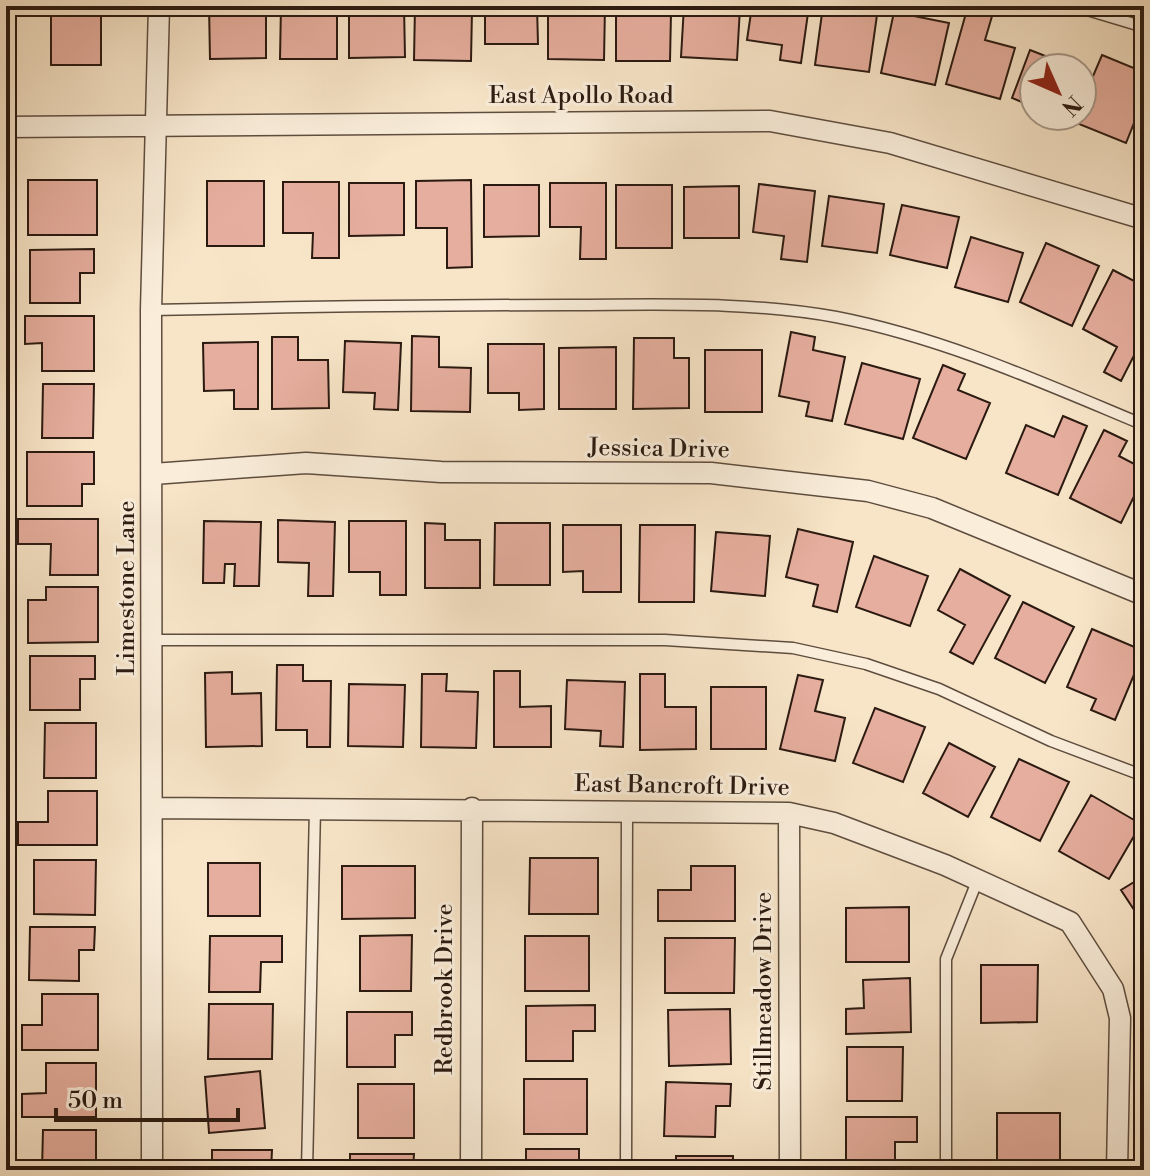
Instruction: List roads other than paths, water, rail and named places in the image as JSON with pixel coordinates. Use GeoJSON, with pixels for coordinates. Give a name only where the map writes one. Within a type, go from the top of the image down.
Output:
{"type":"FeatureCollection","features":[{"type":"Feature","properties":{"kind":"street","name":"Limestone Lane"},"geometry":{"type":"LineString","coordinates":[[152,1170],[154,640],[151,310],[159,6]]}},
{"type":"Feature","properties":{"kind":"street","name":"East Apollo Road"},"geometry":{"type":"LineString","coordinates":[[6,127],[770,121],[890,143],[1144,219]]}},
{"type":"Feature","properties":{"kind":"street","name":"Jessica Drive"},"geometry":{"type":"LineString","coordinates":[[153,474],[306,463],[441,472],[711,473],[868,491],[932,508],[1144,595]]}},
{"type":"Feature","properties":{"kind":"street","name":"East Bancroft Drive"},"geometry":{"type":"LineString","coordinates":[[154,808],[472,808],[789,813],[834,823],[978,879],[1070,922],[1113,989],[1120,1018],[1117,1170]]}},
{"type":"Feature","properties":{"kind":"street","name":"Redbrook Drive"},"geometry":{"type":"LineString","coordinates":[[471,1170],[472,808]]}},
{"type":"Feature","properties":{"kind":"street","name":"Stillmeadow Drive"},"geometry":{"type":"LineString","coordinates":[[789,813],[790,1170]]}},
{"type":"Feature","properties":{"kind":"lane"},"geometry":{"type":"LineString","coordinates":[[1074,6],[1144,27]]}},
{"type":"Feature","properties":{"kind":"lane"},"geometry":{"type":"LineString","coordinates":[[151,310],[476,305],[765,308],[836,318],[934,342],[1001,364],[1144,425]]}},
{"type":"Feature","properties":{"kind":"lane"},"geometry":{"type":"LineString","coordinates":[[154,640],[665,640],[793,648],[866,664],[939,689],[1051,741],[1144,776]]}},
{"type":"Feature","properties":{"kind":"lane"},"geometry":{"type":"LineString","coordinates":[[307,1170],[315,808]]}},
{"type":"Feature","properties":{"kind":"lane"},"geometry":{"type":"LineString","coordinates":[[626,1170],[627,810]]}},
{"type":"Feature","properties":{"kind":"lane"},"geometry":{"type":"LineString","coordinates":[[946,1170],[946,959],[978,879]]}}]}
